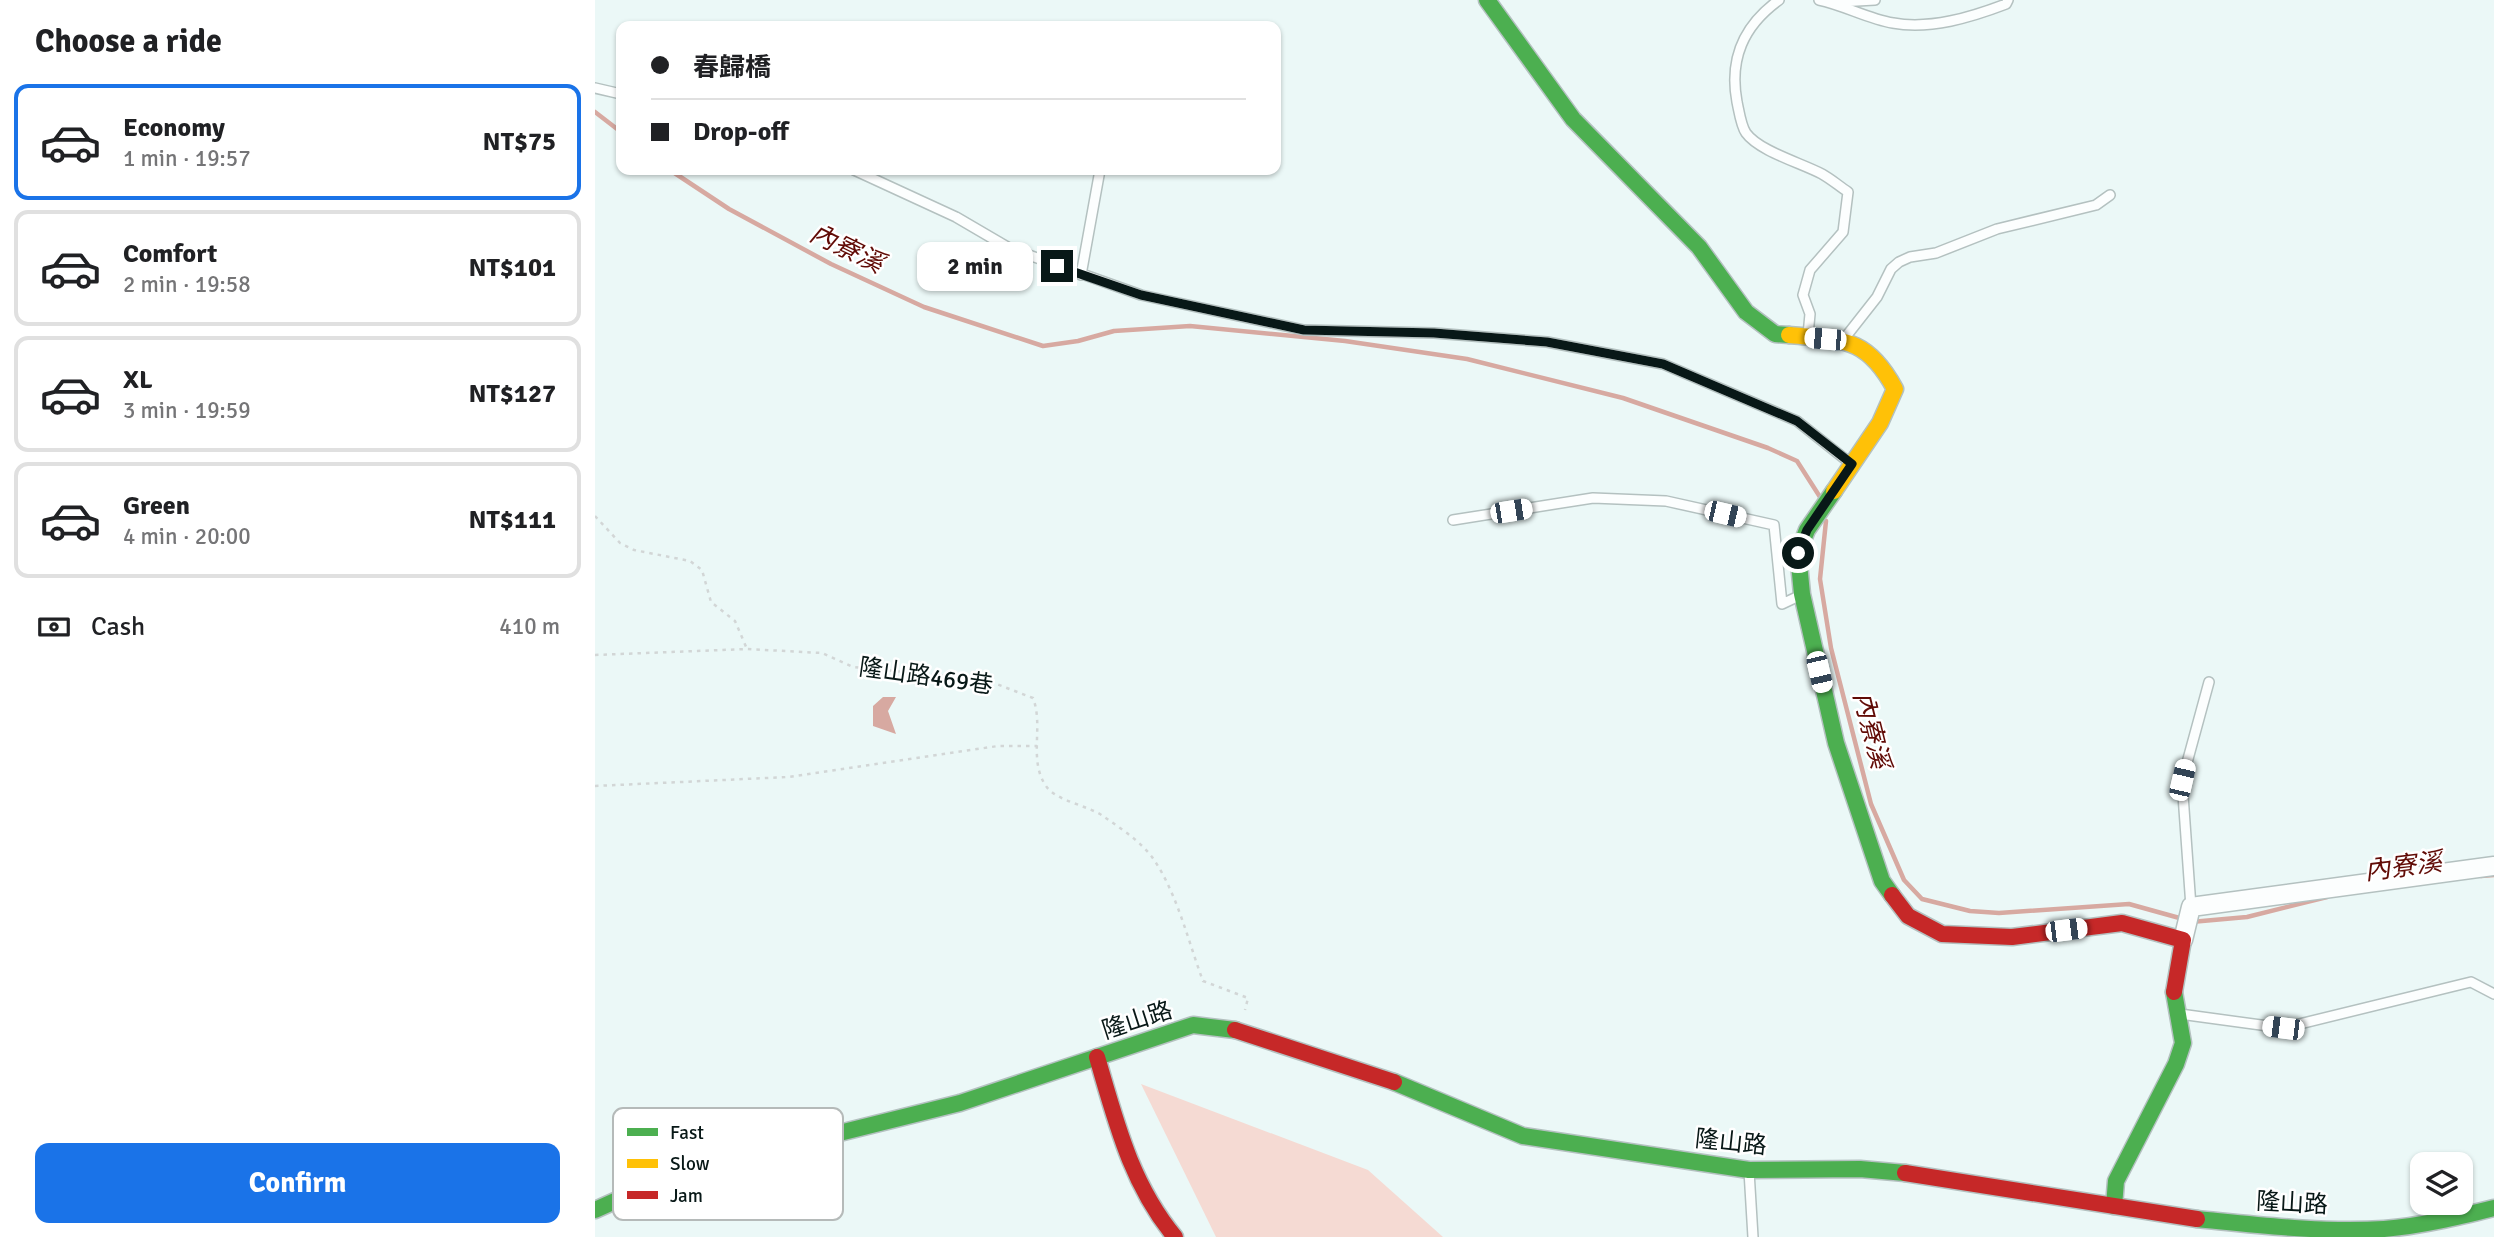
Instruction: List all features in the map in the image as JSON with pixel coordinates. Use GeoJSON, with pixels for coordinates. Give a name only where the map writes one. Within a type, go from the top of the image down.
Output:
{"type":"FeatureCollection","features":[{"type":"Feature","properties":{"kind":"street"},"geometry":{"type":"LineString","coordinates":[[1487,0],[1573,119],[1699,247],[1746,312],[1775,334],[1843,340],[1881,363],[1895,389],[1880,423],[1838,489],[1807,530],[1798,553],[1802,594],[1836,743],[1861,827],[1882,881],[1908,916],[1942,934],[2012,937],[2122,923],[2183,940]]}},
{"type":"Feature","properties":{"kind":"street"},"geometry":{"type":"LineString","coordinates":[[2114,1206],[2116,1181],[2176,1064],[2183,1043],[2174,989],[2191,907],[2494,866]]}},
{"type":"Feature","properties":{"kind":"street","name":"隆山路"},"geometry":{"type":"LineString","coordinates":[[843,1132],[960,1103],[1193,1025],[1240,1030],[1378,1076],[1523,1136],[1749,1170],[1860,1169],[1919,1174],[2191,1219],[2381,1233],[2494,1208]]}},
{"type":"Feature","properties":{"kind":"street","name":"隆山路"},"geometry":{"type":"LineString","coordinates":[[1097,1057],[1130,1168],[1156,1217],[1175,1237]]}},
{"type":"Feature","properties":{"kind":"street","name":"隆山路"},"geometry":{"type":"LineString","coordinates":[[595,1210],[613,1202]]}},
{"type":"Feature","properties":{"kind":"street"},"geometry":{"type":"LineString","coordinates":[[2381,1233],[2402,1237]]}},
{"type":"Feature","properties":{"kind":"lane"},"geometry":{"type":"LineString","coordinates":[[1779,0],[1763,12],[1746,32],[1737,51],[1733,80],[1746,133],[1764,148],[1825,176],[1848,192],[1843,232],[1810,270],[1803,295],[1810,314],[1808,337]]}},
{"type":"Feature","properties":{"kind":"lane"},"geometry":{"type":"LineString","coordinates":[[1819,0],[1893,23],[1930,23],[1971,17],[2007,4],[2008,0]]}},
{"type":"Feature","properties":{"kind":"lane"},"geometry":{"type":"LineString","coordinates":[[1830,2],[1875,0]]}},
{"type":"Feature","properties":{"kind":"lane"},"geometry":{"type":"LineString","coordinates":[[595,88],[616,93]]}},
{"type":"Feature","properties":{"kind":"lane"},"geometry":{"type":"LineString","coordinates":[[865,175],[956,217],[1009,248],[1141,295],[1304,330],[1434,333],[1534,341],[1663,364],[1797,421],[1852,464]]}},
{"type":"Feature","properties":{"kind":"lane"},"geometry":{"type":"LineString","coordinates":[[1081,275],[1099,175]]}},
{"type":"Feature","properties":{"kind":"lane"},"geometry":{"type":"LineString","coordinates":[[1843,340],[1877,297],[1891,269],[1899,262],[1910,257],[1936,253],[1997,229],[2096,205],[2110,195]]}},
{"type":"Feature","properties":{"kind":"lane"},"geometry":{"type":"LineString","coordinates":[[1453,520],[1593,498],[1666,501],[1774,525],[1782,604],[1802,594]]}},
{"type":"Feature","properties":{"kind":"lane"},"geometry":{"type":"LineString","coordinates":[[2191,907],[2182,780],[2209,682]]}},
{"type":"Feature","properties":{"kind":"lane"},"geometry":{"type":"LineString","coordinates":[[2178,1014],[2283,1028],[2471,982],[2494,994]]}},
{"type":"Feature","properties":{"kind":"lane"},"geometry":{"type":"LineString","coordinates":[[1749,1170],[1753,1237]]}},
{"type":"Feature","properties":{"kind":"path"},"geometry":{"type":"LineString","coordinates":[[595,516],[620,543],[634,550],[690,561],[702,570],[711,602],[735,621],[747,649]]}},
{"type":"Feature","properties":{"kind":"path","name":"隆山路469巷"},"geometry":{"type":"LineString","coordinates":[[595,655],[747,649],[822,653],[853,667],[986,680],[1033,698],[1038,711],[1039,774],[1048,790],[1098,812],[1132,837],[1151,856],[1164,877],[1203,981],[1248,998],[1240,1030]]}},
{"type":"Feature","properties":{"kind":"path"},"geometry":{"type":"LineString","coordinates":[[595,786],[787,777],[998,747],[1037,746]]}},
{"type":"Feature","properties":{"kind":"shaded area"},"geometry":{"type":"Polygon","coordinates":[[[883,697],[896,697],[888,711],[896,734],[873,726],[873,706],[883,697]]]}},
{"type":"Feature","properties":{"kind":"shaded area"},"geometry":{"type":"Polygon","coordinates":[[[1141,1084],[1368,1170],[1443,1237],[1216,1237],[1141,1084]]]}},
{"type":"Feature","properties":{"kind":"waterway","name":"內寮溪"},"geometry":{"type":"LineString","coordinates":[[595,112],[616,128]]}},
{"type":"Feature","properties":{"kind":"waterway","name":"內寮溪"},"geometry":{"type":"LineString","coordinates":[[678,175],[729,209],[831,264],[924,307],[1043,346],[1078,341],[1114,331],[1190,326],[1345,341],[1467,359],[1623,398],[1768,448],[1797,461],[1820,497]]}},
{"type":"Feature","properties":{"kind":"waterway","name":"內寮溪"},"geometry":{"type":"LineString","coordinates":[[1826,521],[1820,579],[1831,648],[1871,804],[1904,880],[1922,899],[1970,911],[1999,913],[2129,904],[2183,919]]}},
{"type":"Feature","properties":{"kind":"waterway","name":"內寮溪"},"geometry":{"type":"LineString","coordinates":[[2481,876],[2494,875]]}},
{"type":"Feature","properties":{"kind":"waterway","name":"內寮溪"},"geometry":{"type":"LineString","coordinates":[[2191,922],[2247,917],[2327,897]]}},
{"type":"Feature","properties":{"kind":"traffic: fast"},"geometry":{"type":"LineString","coordinates":[[1487,0],[1573,119],[1699,247],[1746,312],[1775,334],[1789,335]]}},
{"type":"Feature","properties":{"kind":"traffic: fast"},"geometry":{"type":"LineString","coordinates":[[1834,491],[1807,530],[1798,553],[1802,594],[1836,743],[1882,881],[1892,895]]}},
{"type":"Feature","properties":{"kind":"traffic: fast"},"geometry":{"type":"LineString","coordinates":[[2114,1206],[2116,1181],[2176,1064],[2183,1043],[2174,992]]}},
{"type":"Feature","properties":{"kind":"traffic: fast"},"geometry":{"type":"LineString","coordinates":[[843,1132],[960,1103],[1193,1025],[1235,1030]]}},
{"type":"Feature","properties":{"kind":"traffic: fast"},"geometry":{"type":"LineString","coordinates":[[1394,1082],[1523,1136],[1749,1170],[1860,1169],[1905,1173]]}},
{"type":"Feature","properties":{"kind":"traffic: fast"},"geometry":{"type":"LineString","coordinates":[[595,1210],[613,1202]]}},
{"type":"Feature","properties":{"kind":"traffic: fast"},"geometry":{"type":"LineString","coordinates":[[2197,1219],[2291,1228],[2361,1230],[2412,1226],[2494,1208]]}},
{"type":"Feature","properties":{"kind":"traffic: slow"},"geometry":{"type":"LineString","coordinates":[[1789,335],[1852,344],[1874,359],[1895,389],[1880,423],[1834,491]]}},
{"type":"Feature","properties":{"kind":"traffic: jam"},"geometry":{"type":"LineString","coordinates":[[1892,895],[1908,916],[1942,934],[2012,937],[2122,923],[2183,940],[2174,992]]}},
{"type":"Feature","properties":{"kind":"traffic: jam"},"geometry":{"type":"LineString","coordinates":[[1235,1030],[1394,1082]]}},
{"type":"Feature","properties":{"kind":"traffic: jam"},"geometry":{"type":"LineString","coordinates":[[1097,1057],[1118,1129],[1136,1174],[1147,1196],[1175,1237]]}},
{"type":"Feature","properties":{"kind":"traffic: jam"},"geometry":{"type":"LineString","coordinates":[[1905,1173],[2197,1219]]}},
{"type":"Feature","properties":{"kind":"route"},"geometry":{"type":"LineString","coordinates":[[1057,266],[1141,295],[1304,330],[1434,333],[1547,342],[1663,364],[1797,421],[1852,464],[1838,489],[1807,530],[1798,553]]}}]}
